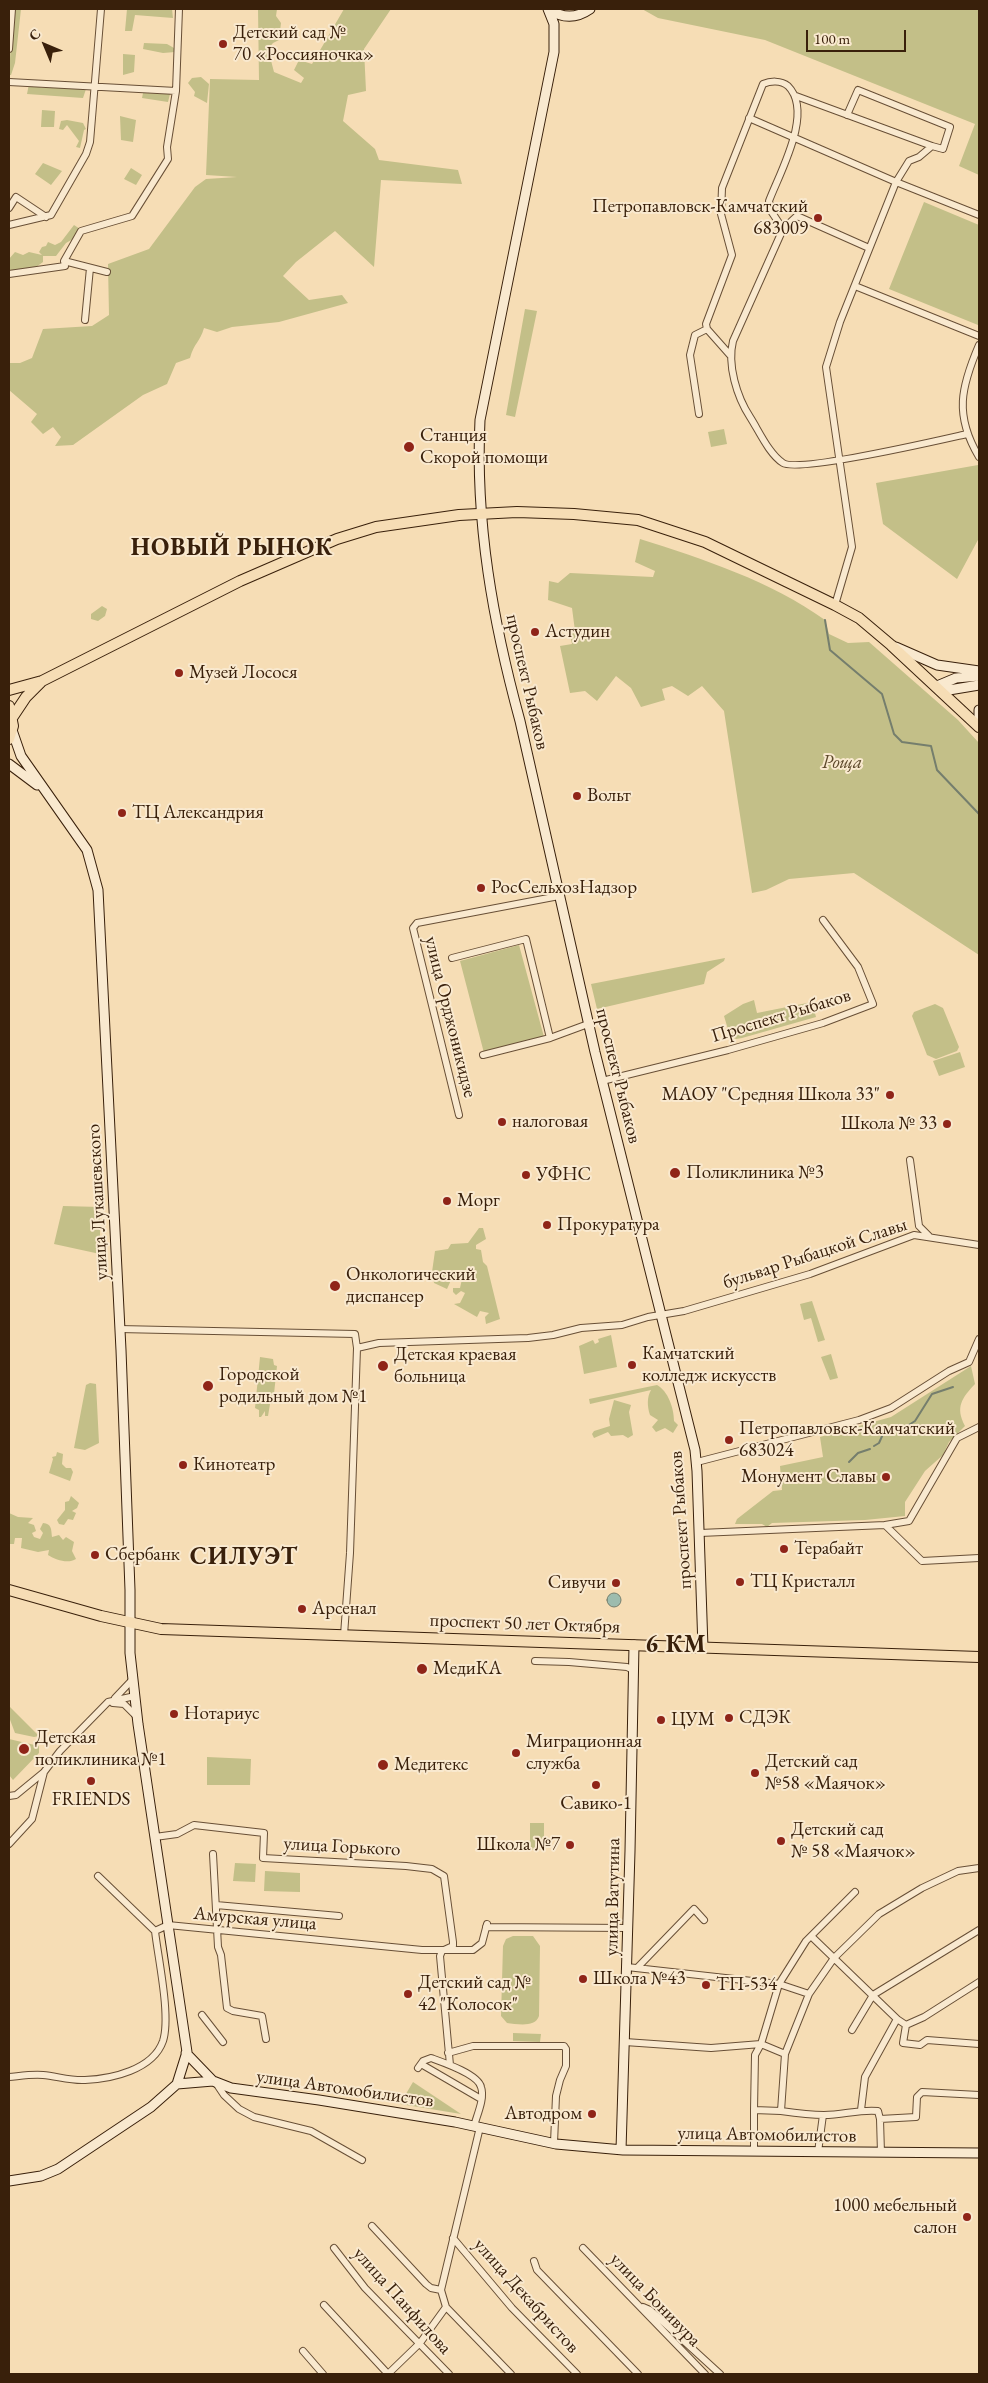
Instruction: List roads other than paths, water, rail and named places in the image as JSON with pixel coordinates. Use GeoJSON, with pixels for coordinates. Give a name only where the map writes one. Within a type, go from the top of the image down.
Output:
{"type":"FeatureCollection","features":[{"type":"Feature","properties":{"kind":"main road"},"geometry":{"type":"LineString","coordinates":[[548,9],[558,15],[573,17],[590,9]]}},
{"type":"Feature","properties":{"kind":"main road","name":"проспект Рыбаков"},"geometry":{"type":"LineString","coordinates":[[548,9],[554,24],[554,52],[480,420],[478,464],[480,514],[494,616],[588,1024],[697,1462],[703,1648]]}},
{"type":"Feature","properties":{"kind":"main road"},"geometry":{"type":"LineString","coordinates":[[9,690],[42,681],[246,578],[330,542],[376,527],[480,514],[574,514],[638,520],[706,542],[835,605],[859,618],[891,645],[940,688],[979,727]]}},
{"type":"Feature","properties":{"kind":"main road"},"geometry":{"type":"LineString","coordinates":[[891,645],[937,665],[979,671]]}},
{"type":"Feature","properties":{"kind":"main road"},"geometry":{"type":"LineString","coordinates":[[940,688],[956,678],[979,676]]}},
{"type":"Feature","properties":{"kind":"main road"},"geometry":{"type":"LineString","coordinates":[[12,718],[26,697],[42,681]]}},
{"type":"Feature","properties":{"kind":"main road"},"geometry":{"type":"LineString","coordinates":[[940,688],[979,686]]}},
{"type":"Feature","properties":{"kind":"main road"},"geometry":{"type":"LineString","coordinates":[[9,706],[12,718],[10,734]]}},
{"type":"Feature","properties":{"kind":"main road"},"geometry":{"type":"LineString","coordinates":[[979,710],[979,721]]}},
{"type":"Feature","properties":{"kind":"main road","name":"улица Лукашевского"},"geometry":{"type":"LineString","coordinates":[[10,734],[21,756],[87,850],[98,890],[119,1329],[133,1679],[186,2053]]}},
{"type":"Feature","properties":{"kind":"main road","name":"улица Лукашевского"},"geometry":{"type":"LineString","coordinates":[[9,764],[47,794]]}},
{"type":"Feature","properties":{"kind":"main road","name":"проспект 50 лет Октября"},"geometry":{"type":"LineString","coordinates":[[9,1590],[130,1623],[162,1628],[979,1657]]}},
{"type":"Feature","properties":{"kind":"main road","name":"улица Ватутина"},"geometry":{"type":"LineString","coordinates":[[621,2150],[634,1645]]}},
{"type":"Feature","properties":{"kind":"main road"},"geometry":{"type":"LineString","coordinates":[[9,2182],[41,2176],[66,2164],[151,2107],[177,2084],[186,2053]]}},
{"type":"Feature","properties":{"kind":"main road","name":"улица Автомобилистов"},"geometry":{"type":"LineString","coordinates":[[186,2053],[215,2082]]}},
{"type":"Feature","properties":{"kind":"main road","name":"улица Автомобилистов"},"geometry":{"type":"LineString","coordinates":[[177,2084],[215,2082],[241,2091],[319,2100],[477,2126],[554,2143],[621,2150],[979,2154]]}},
{"type":"Feature","properties":{"kind":"street"},"geometry":{"type":"LineString","coordinates":[[9,49],[12,9]]}},
{"type":"Feature","properties":{"kind":"street"},"geometry":{"type":"LineString","coordinates":[[9,225],[51,215],[86,154],[90,142],[101,9]]}},
{"type":"Feature","properties":{"kind":"street"},"geometry":{"type":"LineString","coordinates":[[9,274],[65,266],[64,261],[81,231],[132,216],[143,202],[168,159],[176,91],[179,9]]}},
{"type":"Feature","properties":{"kind":"street"},"geometry":{"type":"LineString","coordinates":[[730,355],[707,329],[706,324],[732,255],[721,214],[722,188],[763,84],[770,81],[786,84],[796,96],[799,110],[794,136],[769,201],[770,211],[783,229]]}},
{"type":"Feature","properties":{"kind":"street"},"geometry":{"type":"LineString","coordinates":[[9,82],[94,85],[176,91]]}},
{"type":"Feature","properties":{"kind":"street"},"geometry":{"type":"LineString","coordinates":[[796,96],[847,115],[932,146],[943,149],[950,127],[858,90],[847,115]]}},
{"type":"Feature","properties":{"kind":"street"},"geometry":{"type":"LineString","coordinates":[[749,118],[896,182],[979,215]]}},
{"type":"Feature","properties":{"kind":"street"},"geometry":{"type":"LineString","coordinates":[[835,605],[852,547],[826,367],[855,286],[896,182],[909,161],[919,157],[932,146]]}},
{"type":"Feature","properties":{"kind":"street"},"geometry":{"type":"LineString","coordinates":[[9,208],[16,197],[46,217]]}},
{"type":"Feature","properties":{"kind":"street"},"geometry":{"type":"LineString","coordinates":[[870,248],[798,216],[783,229],[733,342],[730,355],[742,406],[772,452],[784,463],[792,466],[839,459],[966,434]]}},
{"type":"Feature","properties":{"kind":"street"},"geometry":{"type":"LineString","coordinates":[[64,261],[107,272]]}},
{"type":"Feature","properties":{"kind":"street"},"geometry":{"type":"LineString","coordinates":[[86,320],[90,268]]}},
{"type":"Feature","properties":{"kind":"street"},"geometry":{"type":"LineString","coordinates":[[855,286],[979,336]]}},
{"type":"Feature","properties":{"kind":"street"},"geometry":{"type":"LineString","coordinates":[[699,414],[690,355],[695,335],[707,329]]}},
{"type":"Feature","properties":{"kind":"street"},"geometry":{"type":"LineString","coordinates":[[979,345],[966,377],[961,403],[966,434],[979,457]]}},
{"type":"Feature","properties":{"kind":"street","name":"улица Орджоникидзе"},"geometry":{"type":"LineString","coordinates":[[459,1115],[413,928],[417,923],[559,896]]}},
{"type":"Feature","properties":{"kind":"street","name":"Проспект Рыбаков"},"geometry":{"type":"LineString","coordinates":[[602,1081],[728,1050],[822,1023],[873,1004],[858,967],[823,920]]}},
{"type":"Feature","properties":{"kind":"street"},"geometry":{"type":"LineString","coordinates":[[452,958],[526,939],[550,1038]]}},
{"type":"Feature","properties":{"kind":"street"},"geometry":{"type":"LineString","coordinates":[[483,1055],[550,1038],[588,1024]]}},
{"type":"Feature","properties":{"kind":"street"},"geometry":{"type":"LineString","coordinates":[[910,1160],[919,1226],[929,1236]]}},
{"type":"Feature","properties":{"kind":"street","name":"бульвар Рыбацкой Славы"},"geometry":{"type":"LineString","coordinates":[[357,1348],[379,1343],[540,1337],[581,1328],[622,1325],[684,1311],[824,1270],[914,1235],[979,1245]]}},
{"type":"Feature","properties":{"kind":"street"},"geometry":{"type":"LineString","coordinates":[[119,1329],[354,1334],[357,1348],[350,1553],[344,1635]]}},
{"type":"Feature","properties":{"kind":"street"},"geometry":{"type":"LineString","coordinates":[[697,1462],[859,1420],[891,1408],[949,1371],[969,1362],[979,1339]]}},
{"type":"Feature","properties":{"kind":"street"},"geometry":{"type":"LineString","coordinates":[[700,1533],[885,1525],[909,1521],[957,1438],[979,1427]]}},
{"type":"Feature","properties":{"kind":"street"},"geometry":{"type":"LineString","coordinates":[[885,1525],[922,1561],[979,1558]]}},
{"type":"Feature","properties":{"kind":"street"},"geometry":{"type":"LineString","coordinates":[[535,1661],[570,1662],[633,1670]]}},
{"type":"Feature","properties":{"kind":"street"},"geometry":{"type":"LineString","coordinates":[[9,1796],[16,1795],[44,1772],[60,1751],[104,1705],[125,1690],[133,1679]]}},
{"type":"Feature","properties":{"kind":"street"},"geometry":{"type":"LineString","coordinates":[[112,1700],[135,1696]]}},
{"type":"Feature","properties":{"kind":"street"},"geometry":{"type":"LineString","coordinates":[[104,1705],[124,1704],[138,1718]]}},
{"type":"Feature","properties":{"kind":"street"},"geometry":{"type":"LineString","coordinates":[[9,1844],[32,1819],[44,1772]]}},
{"type":"Feature","properties":{"kind":"street","name":"улица Горького"},"geometry":{"type":"LineString","coordinates":[[155,1837],[177,1834],[194,1825],[264,1832],[263,1858],[432,1869],[444,1876],[453,1942],[453,1946],[444,1950],[440,1956],[450,2065]]}},
{"type":"Feature","properties":{"kind":"street"},"geometry":{"type":"LineString","coordinates":[[213,1854],[217,1930],[227,2008],[232,2011],[262,2016],[266,2039]]}},
{"type":"Feature","properties":{"kind":"street"},"geometry":{"type":"LineString","coordinates":[[781,2111],[785,2054],[809,1994],[834,1958],[879,1914],[922,1888],[958,1871],[979,1868]]}},
{"type":"Feature","properties":{"kind":"street"},"geometry":{"type":"LineString","coordinates":[[9,2077],[40,2075],[83,2081],[112,2076],[139,2067],[151,2057],[162,2042],[165,2018],[155,1931],[98,1876]]}},
{"type":"Feature","properties":{"kind":"street"},"geometry":{"type":"LineString","coordinates":[[754,2152],[754,2054],[761,2044],[779,1984],[811,1936],[855,1892]]}},
{"type":"Feature","properties":{"kind":"street"},"geometry":{"type":"LineString","coordinates":[[216,1905],[339,1916]]}},
{"type":"Feature","properties":{"kind":"street"},"geometry":{"type":"LineString","coordinates":[[637,1968],[694,1909],[704,1920]]}},
{"type":"Feature","properties":{"kind":"street"},"geometry":{"type":"LineString","coordinates":[[155,1931],[168,1925]]}},
{"type":"Feature","properties":{"kind":"street","name":"Амурская улица"},"geometry":{"type":"LineString","coordinates":[[168,1925],[444,1950]]}},
{"type":"Feature","properties":{"kind":"street"},"geometry":{"type":"LineString","coordinates":[[444,1950],[478,1949],[482,1943],[486,1925],[628,1928]]}},
{"type":"Feature","properties":{"kind":"street"},"geometry":{"type":"LineString","coordinates":[[852,2030],[873,1995],[979,1930]]}},
{"type":"Feature","properties":{"kind":"street"},"geometry":{"type":"LineString","coordinates":[[811,1936],[906,2026]]}},
{"type":"Feature","properties":{"kind":"street"},"geometry":{"type":"LineString","coordinates":[[627,1968],[779,1984],[809,1994]]}},
{"type":"Feature","properties":{"kind":"street"},"geometry":{"type":"LineString","coordinates":[[906,2026],[931,2013],[979,1982]]}},
{"type":"Feature","properties":{"kind":"street"},"geometry":{"type":"LineString","coordinates":[[202,2015],[223,2042]]}},
{"type":"Feature","properties":{"kind":"street"},"geometry":{"type":"LineString","coordinates":[[861,2110],[866,2077],[897,2018]]}},
{"type":"Feature","properties":{"kind":"street"},"geometry":{"type":"LineString","coordinates":[[906,2026],[903,2043],[920,2044],[927,2040],[979,2044]]}},
{"type":"Feature","properties":{"kind":"street"},"geometry":{"type":"LineString","coordinates":[[625,2042],[711,2048],[761,2044],[785,2054]]}},
{"type":"Feature","properties":{"kind":"street"},"geometry":{"type":"LineString","coordinates":[[448,2053],[473,2046],[564,2046],[566,2049],[566,2066],[556,2096],[554,2143]]}},
{"type":"Feature","properties":{"kind":"street","name":"улица Автомобилистов"},"geometry":{"type":"LineString","coordinates":[[430,2058],[450,2065],[479,2083],[482,2089],[481,2098],[419,2066],[430,2058]]}},
{"type":"Feature","properties":{"kind":"street"},"geometry":{"type":"LineString","coordinates":[[215,2082],[224,2095],[239,2109],[254,2117],[311,2131],[362,2160]]}},
{"type":"Feature","properties":{"kind":"street"},"geometry":{"type":"LineString","coordinates":[[880,2119],[916,2117],[917,2097],[922,2092],[979,2095]]}},
{"type":"Feature","properties":{"kind":"street"},"geometry":{"type":"LineString","coordinates":[[481,2098],[458,2218],[441,2290],[446,2307],[511,2374]]}},
{"type":"Feature","properties":{"kind":"street"},"geometry":{"type":"LineString","coordinates":[[754,2110],[823,2115],[854,2113],[861,2110],[878,2110],[881,2153]]}},
{"type":"Feature","properties":{"kind":"street"},"geometry":{"type":"LineString","coordinates":[[818,2152],[823,2115]]}},
{"type":"Feature","properties":{"kind":"street"},"geometry":{"type":"LineString","coordinates":[[372,2226],[426,2284],[431,2288],[441,2290]]}},
{"type":"Feature","properties":{"kind":"street","name":"улица Декабристов"},"geometry":{"type":"LineString","coordinates":[[453,2238],[512,2308],[577,2374]]}},
{"type":"Feature","properties":{"kind":"street","name":"улица Панфилова"},"geometry":{"type":"LineString","coordinates":[[334,2248],[365,2288],[449,2374]]}},
{"type":"Feature","properties":{"kind":"street","name":"улица Бонивура"},"geometry":{"type":"LineString","coordinates":[[583,2248],[705,2374]]}},
{"type":"Feature","properties":{"kind":"street"},"geometry":{"type":"LineString","coordinates":[[534,2261],[537,2270],[638,2374]]}},
{"type":"Feature","properties":{"kind":"street"},"geometry":{"type":"LineString","coordinates":[[324,2305],[388,2374],[420,2344],[446,2307]]}},
{"type":"Feature","properties":{"kind":"street"},"geometry":{"type":"LineString","coordinates":[[640,2306],[650,2310],[720,2374]]}},
{"type":"Feature","properties":{"kind":"street"},"geometry":{"type":"LineString","coordinates":[[303,2352],[324,2374]]}},
{"type":"Feature","properties":{"kind":"waterway"},"geometry":{"type":"LineString","coordinates":[[825,620],[830,650],[882,694],[894,734],[902,742],[931,746],[937,770],[979,814]]}},
{"type":"Feature","properties":{"kind":"waterway"},"geometry":{"type":"LineString","coordinates":[[874,1446],[879,1443],[883,1434],[897,1425],[904,1428],[915,1421],[932,1394],[953,1387]]}},
{"type":"Feature","properties":{"kind":"waterway"},"geometry":{"type":"LineString","coordinates":[[849,1462],[858,1453],[870,1449]]}},
{"type":"Feature","properties":{"kind":"place","name":"Детский сад № 70 «Россияночка»"},"geometry":{"type":"Point","coordinates":[223,44]}},
{"type":"Feature","properties":{"kind":"place","name":"Петропавловск-Камчатский 683009"},"geometry":{"type":"Point","coordinates":[818,218]}},
{"type":"Feature","properties":{"kind":"place","name":"Станция Скорой помощи"},"geometry":{"type":"Point","coordinates":[409,447]}},
{"type":"Feature","properties":{"kind":"place","name":"Астудин"},"geometry":{"type":"Point","coordinates":[535,632]}},
{"type":"Feature","properties":{"kind":"place","name":"Музей Лосося"},"geometry":{"type":"Point","coordinates":[179,673]}},
{"type":"Feature","properties":{"kind":"place","name":"Вольт"},"geometry":{"type":"Point","coordinates":[577,796]}},
{"type":"Feature","properties":{"kind":"place","name":"ТЦ Александрия"},"geometry":{"type":"Point","coordinates":[122,813]}},
{"type":"Feature","properties":{"kind":"place","name":"РосСельхозНадзор"},"geometry":{"type":"Point","coordinates":[481,888]}},
{"type":"Feature","properties":{"kind":"place","name":"МАОУ \"Средняя Школа 33\""},"geometry":{"type":"Point","coordinates":[890,1095]}},
{"type":"Feature","properties":{"kind":"place","name":"налоговая"},"geometry":{"type":"Point","coordinates":[502,1122]}},
{"type":"Feature","properties":{"kind":"place","name":"Школа № 33"},"geometry":{"type":"Point","coordinates":[947,1124]}},
{"type":"Feature","properties":{"kind":"place","name":"Поликлиника №3"},"geometry":{"type":"Point","coordinates":[675,1173]}},
{"type":"Feature","properties":{"kind":"place","name":"УФНС"},"geometry":{"type":"Point","coordinates":[526,1175]}},
{"type":"Feature","properties":{"kind":"place","name":"Морг"},"geometry":{"type":"Point","coordinates":[447,1201]}},
{"type":"Feature","properties":{"kind":"place","name":"Прокуратура"},"geometry":{"type":"Point","coordinates":[547,1225]}},
{"type":"Feature","properties":{"kind":"place","name":"Онкологический диспансер"},"geometry":{"type":"Point","coordinates":[335,1286]}},
{"type":"Feature","properties":{"kind":"place","name":"Камчатский колледж искусств"},"geometry":{"type":"Point","coordinates":[632,1365]}},
{"type":"Feature","properties":{"kind":"place","name":"Детская краевая больница"},"geometry":{"type":"Point","coordinates":[383,1366]}},
{"type":"Feature","properties":{"kind":"place","name":"Городской родильный дом №1"},"geometry":{"type":"Point","coordinates":[208,1386]}},
{"type":"Feature","properties":{"kind":"place","name":"Петропавловск-Камчатский 683024"},"geometry":{"type":"Point","coordinates":[729,1440]}},
{"type":"Feature","properties":{"kind":"place","name":"Кинотеатр"},"geometry":{"type":"Point","coordinates":[183,1465]}},
{"type":"Feature","properties":{"kind":"place","name":"Монумент Славы"},"geometry":{"type":"Point","coordinates":[886,1477]}},
{"type":"Feature","properties":{"kind":"place","name":"Терабайт"},"geometry":{"type":"Point","coordinates":[784,1549]}},
{"type":"Feature","properties":{"kind":"place","name":"Сбербанк"},"geometry":{"type":"Point","coordinates":[95,1555]}},
{"type":"Feature","properties":{"kind":"place","name":"ТЦ Кристалл"},"geometry":{"type":"Point","coordinates":[740,1582]}},
{"type":"Feature","properties":{"kind":"place","name":"Сивучи"},"geometry":{"type":"Point","coordinates":[616,1583]}},
{"type":"Feature","properties":{"kind":"place","name":"Арсенал"},"geometry":{"type":"Point","coordinates":[302,1609]}},
{"type":"Feature","properties":{"kind":"place","name":"МедиКА"},"geometry":{"type":"Point","coordinates":[422,1669]}},
{"type":"Feature","properties":{"kind":"place","name":"Нотариус"},"geometry":{"type":"Point","coordinates":[174,1714]}},
{"type":"Feature","properties":{"kind":"place","name":"СДЭК"},"geometry":{"type":"Point","coordinates":[729,1718]}},
{"type":"Feature","properties":{"kind":"place","name":"ЦУМ"},"geometry":{"type":"Point","coordinates":[661,1720]}},
{"type":"Feature","properties":{"kind":"place","name":"Детская поликлиника №1"},"geometry":{"type":"Point","coordinates":[24,1749]}},
{"type":"Feature","properties":{"kind":"place","name":"Миграционная служба"},"geometry":{"type":"Point","coordinates":[516,1753]}},
{"type":"Feature","properties":{"kind":"place","name":"Медитекс"},"geometry":{"type":"Point","coordinates":[383,1765]}},
{"type":"Feature","properties":{"kind":"place","name":"Детский сад №58 «Маячок»"},"geometry":{"type":"Point","coordinates":[755,1773]}},
{"type":"Feature","properties":{"kind":"place","name":"FRIENDS"},"geometry":{"type":"Point","coordinates":[91,1781]}},
{"type":"Feature","properties":{"kind":"place","name":"Савико-1"},"geometry":{"type":"Point","coordinates":[596,1785]}},
{"type":"Feature","properties":{"kind":"place","name":"Детский сад № 58 «Маячок»"},"geometry":{"type":"Point","coordinates":[781,1841]}},
{"type":"Feature","properties":{"kind":"place","name":"Школа №7"},"geometry":{"type":"Point","coordinates":[570,1845]}},
{"type":"Feature","properties":{"kind":"place","name":"Школа №43"},"geometry":{"type":"Point","coordinates":[583,1979]}},
{"type":"Feature","properties":{"kind":"place","name":"ТП-534"},"geometry":{"type":"Point","coordinates":[706,1985]}},
{"type":"Feature","properties":{"kind":"place","name":"Детский сад № 42 \"Колосок\""},"geometry":{"type":"Point","coordinates":[408,1994]}},
{"type":"Feature","properties":{"kind":"place","name":"Автодром"},"geometry":{"type":"Point","coordinates":[592,2114]}},
{"type":"Feature","properties":{"kind":"place","name":"1000 мебельный салон"},"geometry":{"type":"Point","coordinates":[967,2217]}},
{"type":"Feature","properties":{"kind":"district","name":"НОВЫЙ РЫНОК"},"geometry":{"type":"Point","coordinates":[232,548]}},
{"type":"Feature","properties":{"kind":"district","name":"СИЛУЭТ"},"geometry":{"type":"Point","coordinates":[244,1557]}},
{"type":"Feature","properties":{"kind":"district","name":"6 КМ"},"geometry":{"type":"Point","coordinates":[676,1645]}},
{"type":"Feature","properties":{"kind":"park label","name":"Роща"},"geometry":{"type":"Point","coordinates":[842,763]}}]}
